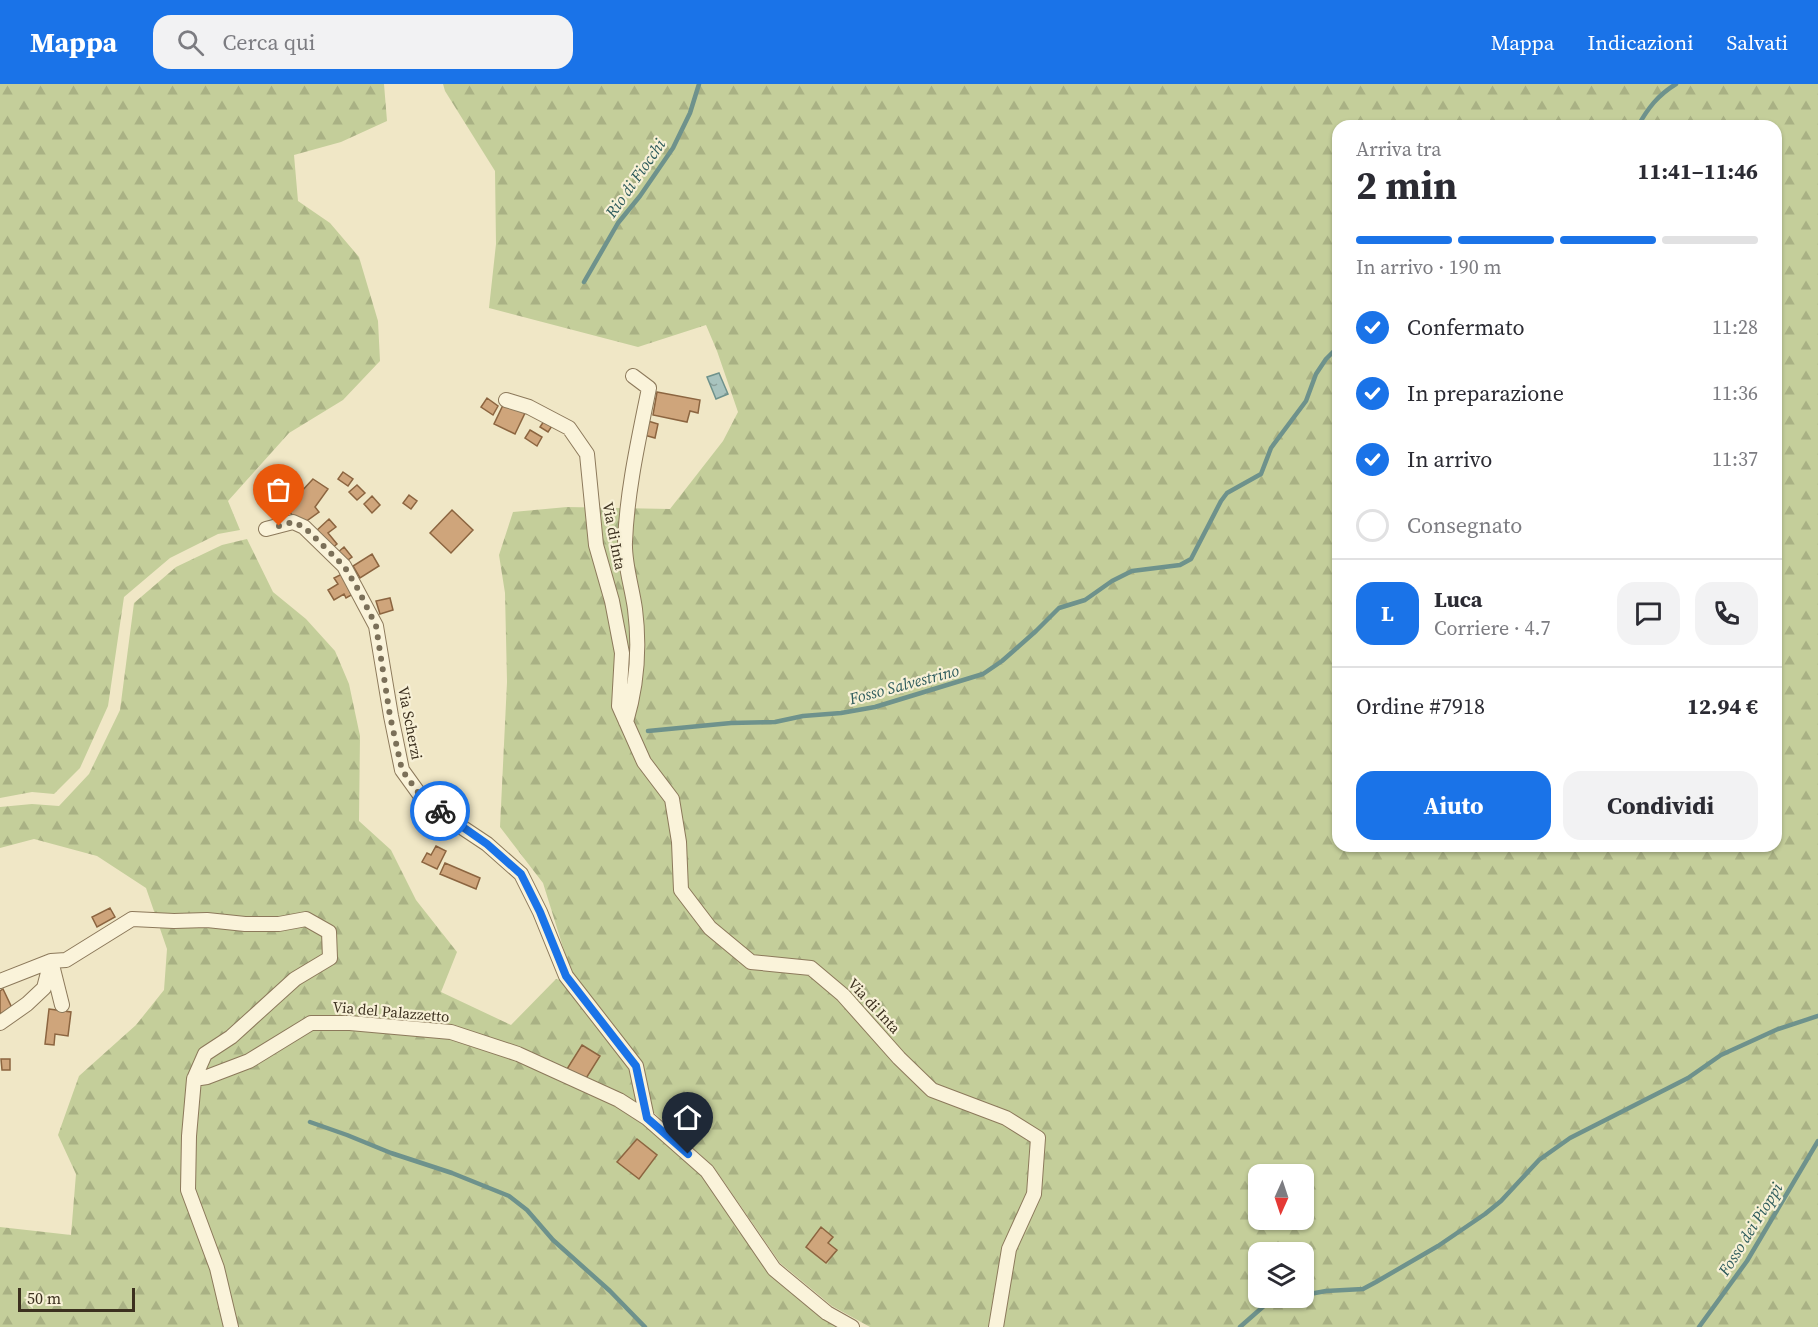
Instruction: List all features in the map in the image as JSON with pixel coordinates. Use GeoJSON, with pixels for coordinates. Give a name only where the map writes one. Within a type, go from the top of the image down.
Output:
{"type":"FeatureCollection","features":[{"type":"Feature","properties":{"kind":"street","name":"Via di Inta"},"geometry":{"type":"LineString","coordinates":[[626,722],[633,699],[639,650],[625,544],[630,489],[650,388],[633,376]]}},
{"type":"Feature","properties":{"kind":"street","name":"Via di Inta"},"geometry":{"type":"LineString","coordinates":[[506,400],[528,407],[569,428],[587,454],[596,545],[612,601],[622,653],[619,706],[644,762],[672,799],[679,842],[681,890],[710,928],[751,962],[811,968],[843,995],[899,1058],[932,1090],[1006,1118],[1038,1138],[1034,1194],[1009,1249],[996,1327]]}},
{"type":"Feature","properties":{"kind":"street","name":"Via Scherzi"},"geometry":{"type":"LineString","coordinates":[[266,529],[293,522],[304,527],[344,566],[376,626],[390,716],[402,770],[420,795],[448,818],[487,844],[521,874],[540,912],[566,976],[636,1066],[647,1118]]}},
{"type":"Feature","properties":{"kind":"street"},"geometry":{"type":"LineString","coordinates":[[0,981],[51,962],[66,960],[132,919],[207,920],[244,924],[279,924],[306,919],[329,932],[330,958],[295,979],[231,1037],[205,1054],[194,1079],[189,1136],[188,1190],[217,1269],[231,1327]]}},
{"type":"Feature","properties":{"kind":"street"},"geometry":{"type":"LineString","coordinates":[[51,962],[62,1005]]}},
{"type":"Feature","properties":{"kind":"street"},"geometry":{"type":"LineString","coordinates":[[0,1023],[27,1004],[44,988],[51,962]]}},
{"type":"Feature","properties":{"kind":"street","name":"Via del Palazzetto"},"geometry":{"type":"LineString","coordinates":[[194,1079],[207,1077],[249,1061],[311,1023],[350,1023],[451,1032],[518,1054],[619,1100],[647,1118],[707,1171],[774,1269],[827,1313],[852,1327]]}},
{"type":"Feature","properties":{"kind":"green space"},"geometry":{"type":"Polygon","coordinates":[[[0,84],[384,84],[387,121],[341,142],[294,155],[298,201],[330,223],[359,257],[378,321],[380,361],[343,400],[289,433],[228,501],[240,530],[218,534],[170,558],[124,597],[108,706],[80,768],[54,794],[32,792],[0,798],[0,84]]]}},
{"type":"Feature","properties":{"kind":"green space"},"geometry":{"type":"Polygon","coordinates":[[[443,84],[1818,84],[1818,1327],[870,1327],[832,1306],[780,1263],[713,1166],[652,1111],[641,1063],[571,973],[543,883],[500,827],[507,682],[505,593],[499,555],[513,512],[567,507],[670,509],[723,441],[738,412],[706,325],[638,347],[489,308],[496,244],[495,171],[445,91],[443,84]]]}},
{"type":"Feature","properties":{"kind":"green space"},"geometry":{"type":"Polygon","coordinates":[[[247,539],[273,592],[306,619],[335,651],[349,684],[360,736],[359,821],[391,850],[416,900],[457,952],[441,992],[511,1025],[556,979],[565,981],[631,1068],[643,1123],[703,1175],[769,1273],[840,1327],[0,1327],[0,1227],[71,1235],[76,1174],[58,1135],[79,1076],[136,1025],[164,990],[167,949],[146,888],[97,856],[34,839],[0,848],[0,807],[32,804],[59,806],[89,774],[120,710],[134,603],[176,567],[222,545],[247,539]]]}},
{"type":"Feature","properties":{"kind":"water"},"geometry":{"type":"Polygon","coordinates":[[[719,373],[728,394],[716,399],[707,377],[719,373]]]}},
{"type":"Feature","properties":{"kind":"building"},"geometry":{"type":"Polygon","coordinates":[[[657,392],[700,400],[698,413],[690,411],[687,422],[653,415],[657,392]]]}},
{"type":"Feature","properties":{"kind":"building"},"geometry":{"type":"Polygon","coordinates":[[[487,398],[498,406],[493,415],[481,407],[487,398]]]}},
{"type":"Feature","properties":{"kind":"building"},"geometry":{"type":"Polygon","coordinates":[[[504,403],[525,413],[515,434],[494,424],[504,403]]]}},
{"type":"Feature","properties":{"kind":"building"},"geometry":{"type":"Polygon","coordinates":[[[544,421],[552,426],[548,432],[540,427],[544,421]]]}},
{"type":"Feature","properties":{"kind":"building"},"geometry":{"type":"Polygon","coordinates":[[[648,421],[658,424],[655,438],[644,435],[648,421]]]}},
{"type":"Feature","properties":{"kind":"building"},"geometry":{"type":"Polygon","coordinates":[[[530,430],[542,437],[537,446],[525,438],[530,430]]]}},
{"type":"Feature","properties":{"kind":"building"},"geometry":{"type":"Polygon","coordinates":[[[343,472],[353,479],[348,486],[338,479],[343,472]]]}},
{"type":"Feature","properties":{"kind":"building"},"geometry":{"type":"Polygon","coordinates":[[[313,479],[328,489],[315,507],[319,512],[301,525],[286,508],[313,479]]]}},
{"type":"Feature","properties":{"kind":"building"},"geometry":{"type":"Polygon","coordinates":[[[357,485],[365,493],[357,500],[349,492],[357,485]]]}},
{"type":"Feature","properties":{"kind":"building"},"geometry":{"type":"Polygon","coordinates":[[[409,495],[417,501],[411,509],[403,503],[409,495]]]}},
{"type":"Feature","properties":{"kind":"building"},"geometry":{"type":"Polygon","coordinates":[[[372,496],[380,505],[372,513],[364,504],[372,496]]]}},
{"type":"Feature","properties":{"kind":"building"},"geometry":{"type":"Polygon","coordinates":[[[452,510],[473,530],[451,553],[430,533],[452,510]]]}},
{"type":"Feature","properties":{"kind":"building"},"geometry":{"type":"Polygon","coordinates":[[[329,519],[336,527],[328,533],[337,544],[330,550],[315,532],[329,519]]]}},
{"type":"Feature","properties":{"kind":"building"},"geometry":{"type":"Polygon","coordinates":[[[344,547],[352,557],[345,562],[337,553],[344,547]]]}},
{"type":"Feature","properties":{"kind":"building"},"geometry":{"type":"Polygon","coordinates":[[[372,554],[379,566],[360,578],[353,566],[372,554]]]}},
{"type":"Feature","properties":{"kind":"building"},"geometry":{"type":"Polygon","coordinates":[[[344,573],[355,593],[346,598],[344,594],[334,600],[328,590],[338,584],[334,578],[344,573]]]}},
{"type":"Feature","properties":{"kind":"building"},"geometry":{"type":"Polygon","coordinates":[[[390,598],[393,610],[380,614],[376,601],[390,598]]]}},
{"type":"Feature","properties":{"kind":"building"},"geometry":{"type":"Polygon","coordinates":[[[436,846],[446,851],[437,869],[422,862],[427,853],[431,855],[436,846]]]}},
{"type":"Feature","properties":{"kind":"building"},"geometry":{"type":"Polygon","coordinates":[[[445,863],[480,878],[476,889],[440,874],[445,863]]]}},
{"type":"Feature","properties":{"kind":"building"},"geometry":{"type":"Polygon","coordinates":[[[110,908],[115,917],[97,927],[92,917],[110,908]]]}},
{"type":"Feature","properties":{"kind":"building"},"geometry":{"type":"Polygon","coordinates":[[[3,989],[12,1008],[0,1014],[0,991],[3,989]]]}},
{"type":"Feature","properties":{"kind":"building"},"geometry":{"type":"Polygon","coordinates":[[[49,1009],[71,1012],[68,1036],[55,1034],[54,1045],[45,1044],[49,1009]]]}},
{"type":"Feature","properties":{"kind":"building"},"geometry":{"type":"Polygon","coordinates":[[[582,1045],[600,1056],[585,1080],[567,1069],[582,1045]]]}},
{"type":"Feature","properties":{"kind":"building"},"geometry":{"type":"Polygon","coordinates":[[[1,1059],[10,1059],[10,1070],[2,1070],[1,1059]]]}},
{"type":"Feature","properties":{"kind":"building"},"geometry":{"type":"Polygon","coordinates":[[[637,1139],[657,1155],[639,1179],[617,1162],[637,1139]]]}},
{"type":"Feature","properties":{"kind":"building"},"geometry":{"type":"Polygon","coordinates":[[[821,1227],[833,1237],[828,1243],[837,1250],[826,1263],[806,1247],[821,1227]]]}},
{"type":"Feature","properties":{"kind":"waterway","name":"Rio di Fiocchi"},"geometry":{"type":"LineString","coordinates":[[584,282],[618,223],[673,148],[690,113],[699,84]]}},
{"type":"Feature","properties":{"kind":"waterway","name":"Fosso Salvestrino"},"geometry":{"type":"LineString","coordinates":[[1642,120],[1654,102],[1676,84]]}},
{"type":"Feature","properties":{"kind":"waterway","name":"Fosso Salvestrino"},"geometry":{"type":"LineString","coordinates":[[648,731],[731,723],[775,722],[803,716],[841,713],[875,707],[983,674],[1002,661],[1059,608],[1085,600],[1112,581],[1132,571],[1180,565],[1191,559],[1227,493],[1261,474],[1271,448],[1306,401],[1316,374],[1332,353]]}},
{"type":"Feature","properties":{"kind":"waterway"},"geometry":{"type":"LineString","coordinates":[[1314,1293],[1363,1289],[1376,1282],[1438,1246],[1485,1214],[1501,1201],[1539,1160],[1570,1138],[1688,1078],[1721,1055],[1778,1029],[1818,1016]]}},
{"type":"Feature","properties":{"kind":"waterway"},"geometry":{"type":"LineString","coordinates":[[310,1122],[509,1196],[527,1210],[553,1240],[610,1291],[645,1327]]}},
{"type":"Feature","properties":{"kind":"waterway","name":"Fosso dei Pioppi"},"geometry":{"type":"LineString","coordinates":[[1699,1327],[1747,1261],[1818,1141]]}},
{"type":"Feature","properties":{"kind":"waterway"},"geometry":{"type":"LineString","coordinates":[[1240,1327],[1262,1308]]}},
{"type":"Feature","properties":{"kind":"way so far"},"geometry":{"type":"LineString","coordinates":[[279,526],[293,522],[304,527],[344,566],[359,591],[376,626],[390,716],[402,770],[420,795],[440,811]]}},
{"type":"Feature","properties":{"kind":"route"},"geometry":{"type":"LineString","coordinates":[[440,811],[487,844],[521,874],[540,912],[566,976],[636,1066],[647,1118],[688,1154]]}}]}
